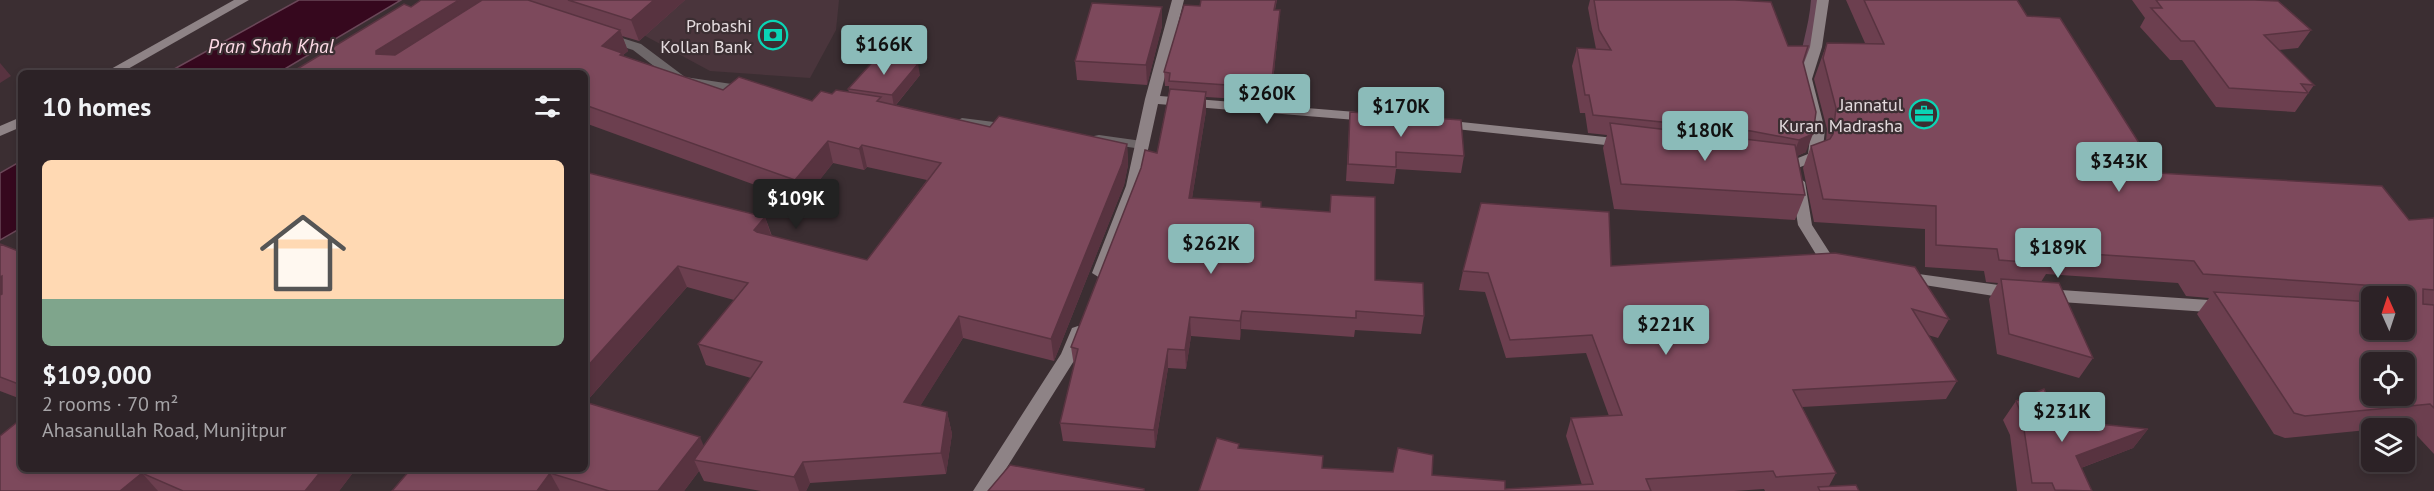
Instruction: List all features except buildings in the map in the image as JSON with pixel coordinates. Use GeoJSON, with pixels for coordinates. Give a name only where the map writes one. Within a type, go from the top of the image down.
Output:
{"type":"FeatureCollection","features":[{"type":"Feature","properties":{"kind":"street"},"geometry":{"type":"LineString","coordinates":[[115,70],[243,0]]}},
{"type":"Feature","properties":{"kind":"street"},"geometry":{"type":"LineString","coordinates":[[1093,292],[1133,186],[1152,99],[1178,0]]}},
{"type":"Feature","properties":{"kind":"street"},"geometry":{"type":"LineString","coordinates":[[1773,162],[1793,165],[1815,156],[1818,130],[1805,79],[1816,47],[1823,0]]}},
{"type":"Feature","properties":{"kind":"street"},"geometry":{"type":"LineString","coordinates":[[593,32],[637,46],[681,80],[762,93]]}},
{"type":"Feature","properties":{"kind":"street"},"geometry":{"type":"LineString","coordinates":[[1152,99],[1383,119]]}},
{"type":"Feature","properties":{"kind":"street"},"geometry":{"type":"LineString","coordinates":[[946,120],[1027,130]]}},
{"type":"Feature","properties":{"kind":"street"},"geometry":{"type":"LineString","coordinates":[[0,132],[18,123]]}},
{"type":"Feature","properties":{"kind":"street"},"geometry":{"type":"LineString","coordinates":[[1429,123],[1638,145]]}},
{"type":"Feature","properties":{"kind":"street"},"geometry":{"type":"LineString","coordinates":[[1084,137],[1142,145]]}},
{"type":"Feature","properties":{"kind":"street"},"geometry":{"type":"LineString","coordinates":[[1793,165],[1802,196],[1805,225],[1830,265],[1853,269]]}},
{"type":"Feature","properties":{"kind":"street"},"geometry":{"type":"LineString","coordinates":[[1888,274],[1994,292],[2242,308]]}},
{"type":"Feature","properties":{"kind":"street"},"geometry":{"type":"LineString","coordinates":[[982,491],[1069,356],[1085,313]]}},
{"type":"Feature","properties":{"kind":"shaded area"},"geometry":{"type":"Polygon","coordinates":[[[533,0],[839,0],[836,30],[810,78],[710,71],[638,32],[533,0]]]}},
{"type":"Feature","properties":{"kind":"water","name":"Pran Shah Khal"},"geometry":{"type":"Polygon","coordinates":[[[299,0],[401,0],[283,70],[172,70],[299,0]]]}},
{"type":"Feature","properties":{"kind":"water"},"geometry":{"type":"Polygon","coordinates":[[[18,163],[18,230],[0,240],[0,173],[18,163]]]}},
{"type":"Feature","properties":{"kind":"waterway"},"geometry":{"type":"LineString","coordinates":[[1803,80],[1804,59],[1815,22],[1816,0]]}},
{"type":"Feature","properties":{"kind":"place","name":"Probashi Kollan Bank"},"geometry":{"type":"Point","coordinates":[773,35]}},
{"type":"Feature","properties":{"kind":"place","name":"Jannatul Kuran Madrasha"},"geometry":{"type":"Point","coordinates":[1924,114]}}]}
